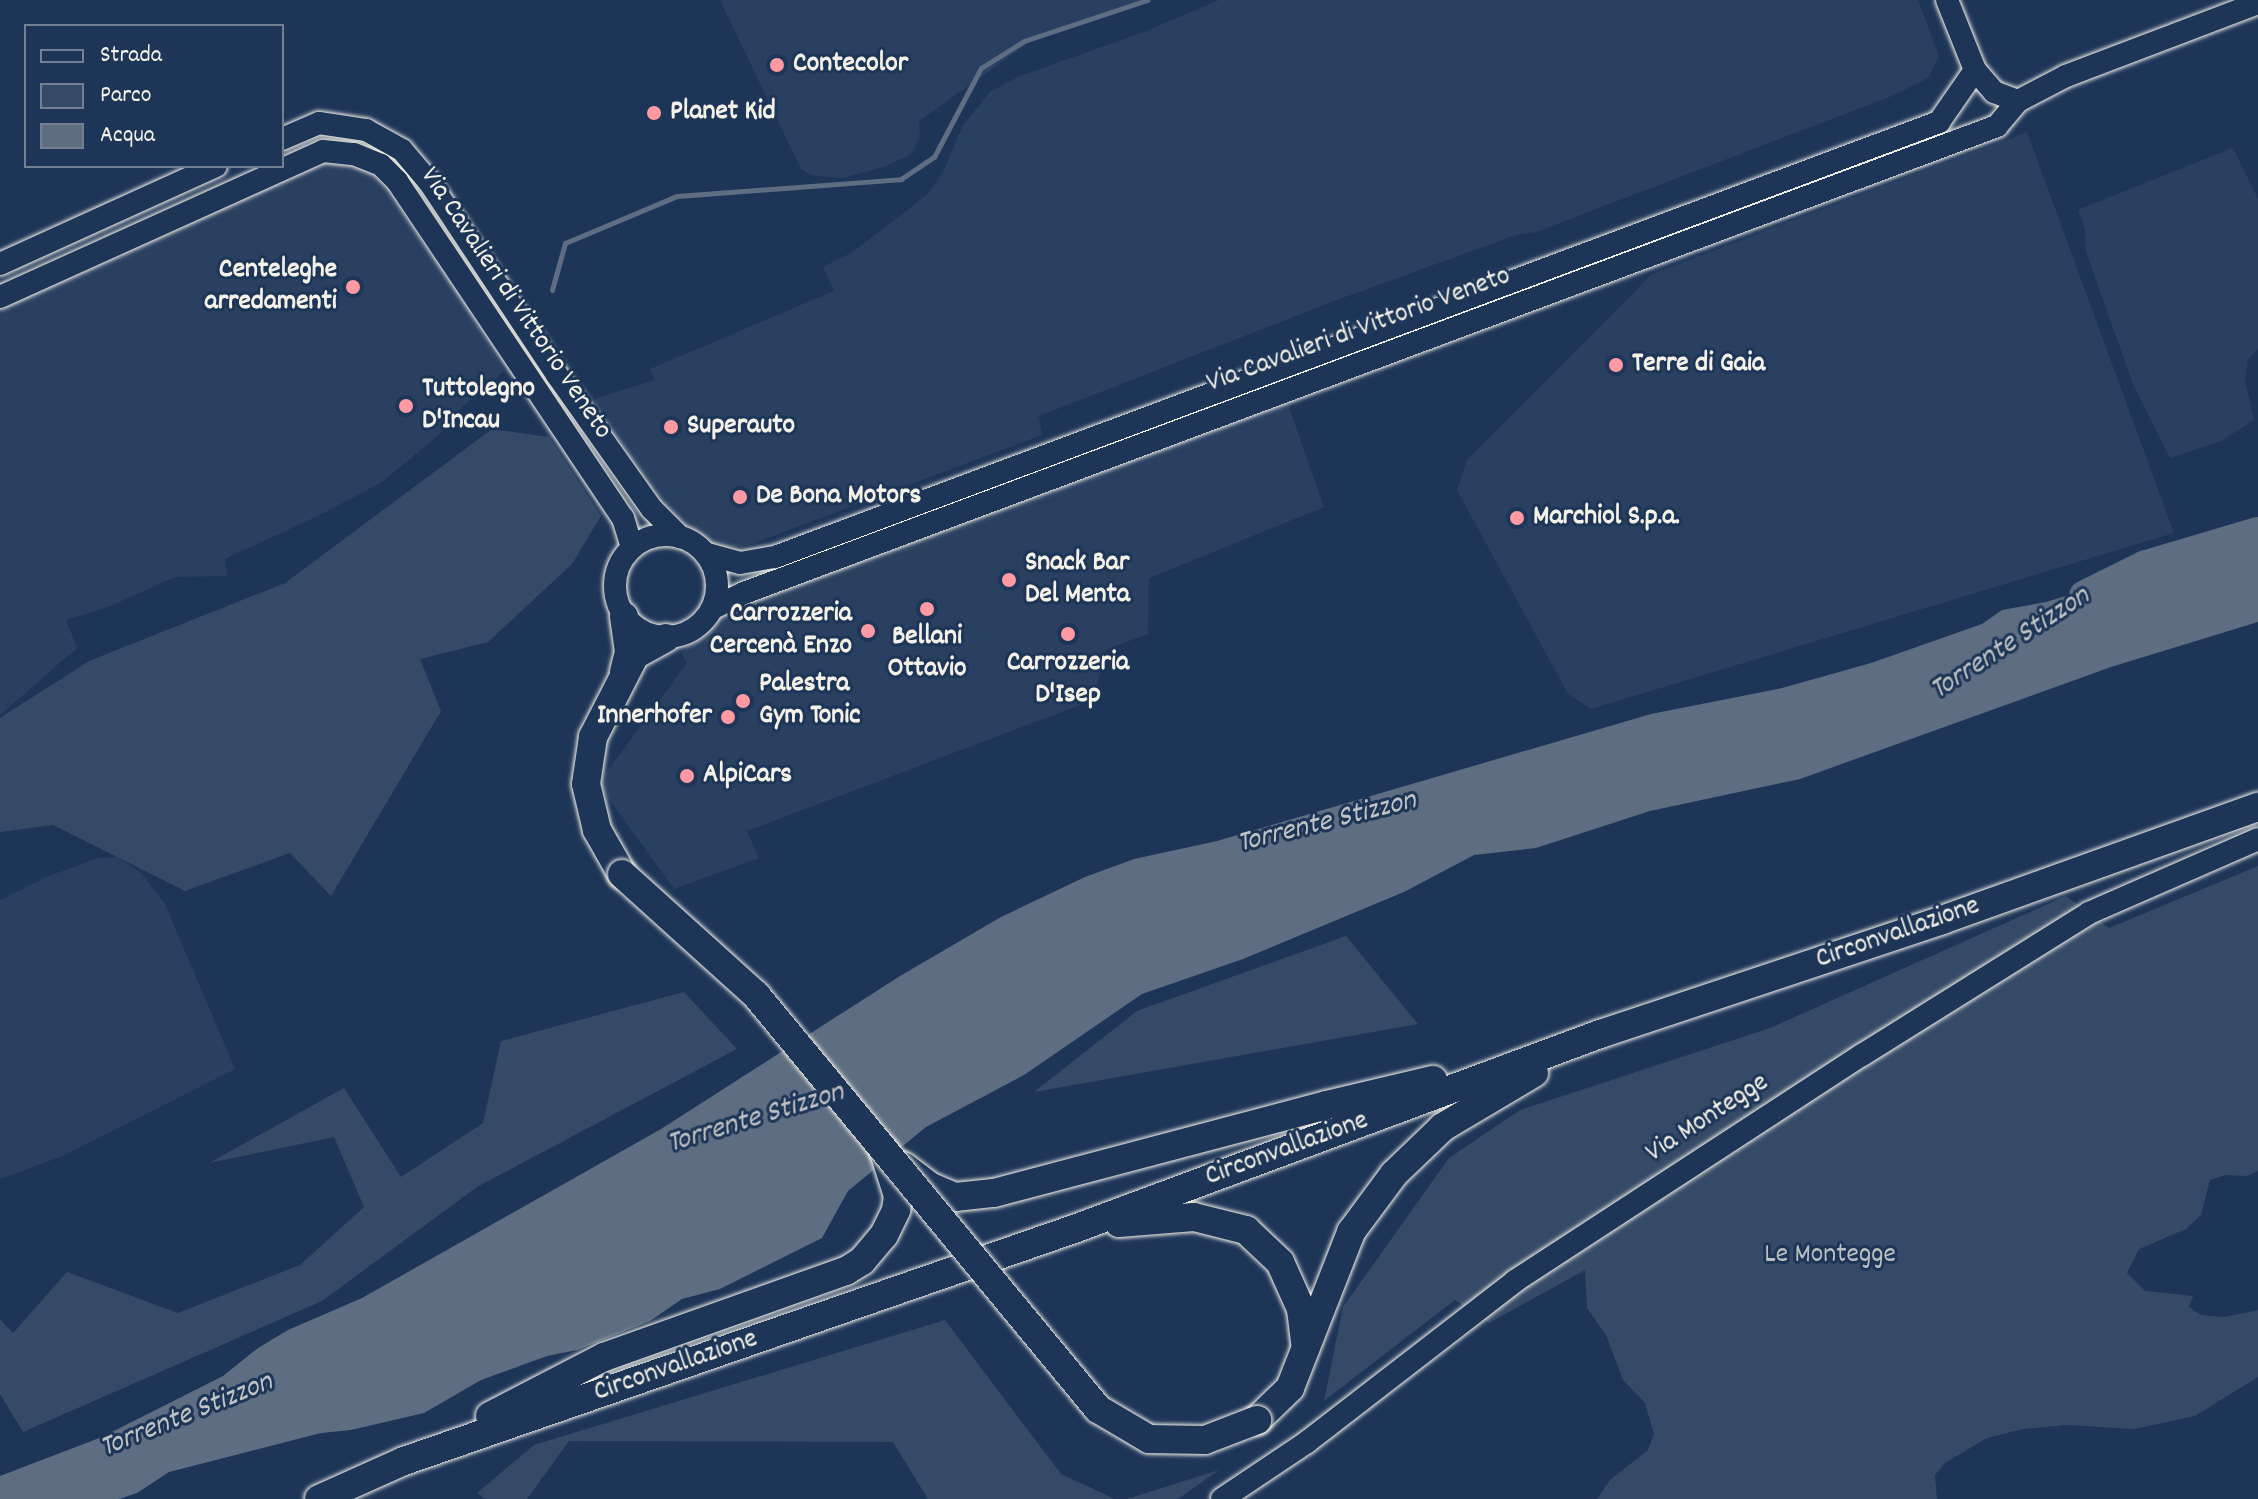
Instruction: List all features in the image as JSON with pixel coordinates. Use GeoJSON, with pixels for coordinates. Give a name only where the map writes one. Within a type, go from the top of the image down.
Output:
{"type":"FeatureCollection","features":[{"type":"Feature","properties":{"kind":"highway"},"geometry":{"type":"LineString","coordinates":[[622,676],[629,652],[624,616]]}},
{"type":"Feature","properties":{"kind":"highway"},"geometry":{"type":"LineString","coordinates":[[666,638],[635,655],[593,737],[586,784],[597,830],[622,874],[756,995],[1098,1409],[1149,1439],[1205,1440],[1257,1420],[1290,1388],[1351,1232],[1394,1174],[1443,1127],[1600,1034]]}},
{"type":"Feature","properties":{"kind":"highway","name":"Circonvallazione"},"geometry":{"type":"LineString","coordinates":[[319,1499],[404,1461],[1074,1229],[1600,1034],[1942,920],[2258,807]]}},
{"type":"Feature","properties":{"kind":"highway"},"geometry":{"type":"LineString","coordinates":[[884,1152],[931,1187],[955,1197],[994,1193],[1327,1105],[1543,1055]]}},
{"type":"Feature","properties":{"kind":"highway"},"geometry":{"type":"LineString","coordinates":[[404,1461],[604,1357],[846,1271],[875,1249],[892,1221],[898,1196],[884,1152]]}},
{"type":"Feature","properties":{"kind":"highway"},"geometry":{"type":"LineString","coordinates":[[1074,1229],[1194,1217],[1246,1230],[1280,1262],[1301,1309],[1306,1348]]}},
{"type":"Feature","properties":{"kind":"street"},"geometry":{"type":"LineString","coordinates":[[1947,0],[1975,70],[1994,92],[2018,101]]}},
{"type":"Feature","properties":{"kind":"street","name":"Via Cavalieri di Vittorio Veneto"},"geometry":{"type":"LineString","coordinates":[[713,608],[744,593],[1997,126],[2018,101],[2066,76],[2258,3]]}},
{"type":"Feature","properties":{"kind":"street","name":"Via Cavalieri di Vittorio Veneto"},"geometry":{"type":"LineString","coordinates":[[707,554],[740,563],[775,557],[1939,122],[1975,70]]}},
{"type":"Feature","properties":{"kind":"street","name":"Via Cavalieri di Vittorio Veneto"},"geometry":{"type":"LineString","coordinates":[[284,138],[319,123],[366,130],[402,150],[430,183],[557,375],[652,509],[680,537]]}},
{"type":"Feature","properties":{"kind":"street","name":"Via Cavalieri di Vittorio Veneto"},"geometry":{"type":"LineString","coordinates":[[0,297],[323,151],[354,154],[381,165],[397,181],[623,518],[632,547]]}},
{"type":"Feature","properties":{"kind":"street"},"geometry":{"type":"LineString","coordinates":[[0,264],[212,168]]}},
{"type":"Feature","properties":{"kind":"street"},"geometry":{"type":"LineString","coordinates":[[654,536],[680,537],[707,554],[717,577],[713,608],[700,625],[689,633],[666,638],[642,632],[624,616],[617,603],[615,577],[632,547],[654,536]]}},
{"type":"Feature","properties":{"kind":"street","name":"Via Montegge"},"geometry":{"type":"LineString","coordinates":[[1222,1499],[1307,1442],[1515,1281],[1862,1055],[2089,913],[2258,839]]}},
{"type":"Feature","properties":{"kind":"shaded area"},"geometry":{"type":"Polygon","coordinates":[[[720,0],[1152,0],[1034,39],[919,121],[920,137],[911,154],[884,167],[842,178],[811,175],[801,169],[720,0]]]}},
{"type":"Feature","properties":{"kind":"shaded area"},"geometry":{"type":"Polygon","coordinates":[[[1219,0],[1918,0],[1939,56],[1928,78],[1892,96],[1536,232],[1516,235],[1337,300],[1039,416],[1042,435],[752,544],[714,551],[698,537],[667,504],[605,420],[594,402],[597,398],[655,380],[650,369],[834,291],[823,267],[853,252],[929,193],[944,170],[963,125],[990,92],[1020,76],[1144,32],[1219,0]]]}},
{"type":"Feature","properties":{"kind":"shaded area"},"geometry":{"type":"Polygon","coordinates":[[[2027,132],[2174,533],[1591,709],[1568,694],[1457,490],[1467,460],[1652,274],[2027,132]]]}},
{"type":"Feature","properties":{"kind":"shaded area"},"geometry":{"type":"Polygon","coordinates":[[[2233,148],[2258,199],[2258,349],[2248,359],[2245,380],[2254,420],[2221,441],[2170,458],[2133,384],[2086,252],[2085,229],[2078,210],[2233,148]]]}},
{"type":"Feature","properties":{"kind":"shaded area"},"geometry":{"type":"Polygon","coordinates":[[[316,159],[353,164],[369,172],[384,188],[459,294],[504,371],[460,409],[441,433],[382,482],[225,559],[227,576],[175,577],[108,607],[66,620],[77,648],[0,715],[0,303],[316,159]]]}},
{"type":"Feature","properties":{"kind":"shaded area"},"geometry":{"type":"Polygon","coordinates":[[[1286,399],[1324,507],[1149,578],[1148,634],[1105,650],[1097,685],[1092,687],[1096,699],[747,831],[759,858],[674,889],[598,784],[687,663],[682,654],[696,636],[718,618],[772,591],[1286,399]]]}},
{"type":"Feature","properties":{"kind":"shaded area"},"geometry":{"type":"Polygon","coordinates":[[[118,857],[142,874],[165,904],[235,1069],[63,1156],[0,1179],[0,900],[46,877],[98,858],[118,857]]]}},
{"type":"Feature","properties":{"kind":"green space"},"geometry":{"type":"Polygon","coordinates":[[[492,429],[549,437],[601,516],[572,564],[488,642],[420,659],[441,711],[331,896],[290,853],[185,891],[53,825],[0,832],[0,718],[89,661],[285,583],[492,429]]]}},
{"type":"Feature","properties":{"kind":"green space","name":"Le Montegge"},"geometry":{"type":"Polygon","coordinates":[[[2258,866],[2258,1171],[2247,1176],[2226,1175],[2210,1180],[2201,1215],[2186,1229],[2139,1249],[2127,1273],[2145,1291],[2193,1296],[2189,1307],[2201,1315],[2224,1317],[2258,1310],[2258,1377],[2195,1416],[2134,1429],[2067,1425],[2023,1429],[1987,1438],[1945,1463],[1935,1475],[1937,1499],[1597,1499],[1610,1480],[1648,1450],[1654,1434],[1645,1403],[1623,1380],[1606,1335],[1587,1308],[1585,1270],[1489,1323],[1455,1300],[1324,1401],[1343,1307],[1449,1158],[1520,1110],[1770,1028],[2066,896],[2109,928],[2258,866]]]}},
{"type":"Feature","properties":{"kind":"green space"},"geometry":{"type":"Polygon","coordinates":[[[1346,936],[1418,1024],[1034,1092],[1137,1011],[1346,936]]]}},
{"type":"Feature","properties":{"kind":"green space"},"geometry":{"type":"Polygon","coordinates":[[[684,992],[737,1049],[477,1187],[322,1301],[23,1432],[0,1394],[0,1319],[13,1333],[67,1272],[178,1313],[300,1265],[364,1207],[334,1137],[209,1163],[344,1088],[401,1177],[483,1123],[501,1041],[684,992]]]}},
{"type":"Feature","properties":{"kind":"green space"},"geometry":{"type":"Polygon","coordinates":[[[945,1320],[1061,1474],[1115,1499],[928,1499],[893,1442],[569,1441],[527,1499],[485,1499],[477,1493],[534,1445],[945,1320]]]}},
{"type":"Feature","properties":{"kind":"green space"},"geometry":{"type":"Polygon","coordinates":[[[1219,1470],[1178,1499],[1127,1499],[1219,1470]]]}},
{"type":"Feature","properties":{"kind":"water"},"geometry":{"type":"Polygon","coordinates":[[[2258,527],[2258,622],[2111,667],[1800,779],[1650,811],[1536,848],[1474,855],[1404,892],[1243,959],[1142,994],[1024,1075],[926,1127],[848,1191],[822,1238],[720,1289],[682,1299],[650,1321],[577,1350],[547,1356],[481,1380],[424,1413],[351,1430],[321,1433],[169,1472],[137,1493],[119,1499],[0,1499],[0,1476],[102,1437],[223,1376],[258,1348],[288,1330],[362,1298],[661,1129],[900,976],[1001,917],[1085,877],[1134,859],[1217,841],[1651,714],[1782,688],[1871,663],[1982,624],[2002,610],[2046,602],[2177,562],[2206,551],[2238,532],[2258,527]]]}},
{"type":"Feature","properties":{"kind":"waterway"},"geometry":{"type":"LineString","coordinates":[[552,290],[565,243],[677,196],[901,179],[934,157],[981,68],[1024,41],[1147,0]]}},
{"type":"Feature","properties":{"kind":"waterway","name":"Torrente Stizzon"},"geometry":{"type":"LineString","coordinates":[[2085,596],[2146,566],[2258,533]]}},
{"type":"Feature","properties":{"kind":"place","name":"Contecolor"},"geometry":{"type":"Point","coordinates":[777,65]}},
{"type":"Feature","properties":{"kind":"place","name":"Planet Kid"},"geometry":{"type":"Point","coordinates":[654,113]}},
{"type":"Feature","properties":{"kind":"place","name":"Centeleghe arredamenti"},"geometry":{"type":"Point","coordinates":[353,287]}},
{"type":"Feature","properties":{"kind":"place","name":"Terre di Gaia"},"geometry":{"type":"Point","coordinates":[1616,365]}},
{"type":"Feature","properties":{"kind":"place","name":"Tuttolegno D'Incau"},"geometry":{"type":"Point","coordinates":[406,406]}},
{"type":"Feature","properties":{"kind":"place","name":"Superauto"},"geometry":{"type":"Point","coordinates":[671,427]}},
{"type":"Feature","properties":{"kind":"place","name":"De Bona Motors"},"geometry":{"type":"Point","coordinates":[740,497]}},
{"type":"Feature","properties":{"kind":"place","name":"Marchiol S.p.a."},"geometry":{"type":"Point","coordinates":[1517,518]}},
{"type":"Feature","properties":{"kind":"place","name":"Snack Bar Del Menta"},"geometry":{"type":"Point","coordinates":[1009,580]}},
{"type":"Feature","properties":{"kind":"place","name":"Bellani Ottavio"},"geometry":{"type":"Point","coordinates":[927,609]}},
{"type":"Feature","properties":{"kind":"place","name":"Carrozzeria Cercenà Enzo"},"geometry":{"type":"Point","coordinates":[868,631]}},
{"type":"Feature","properties":{"kind":"place","name":"Carrozzeria D'Isep"},"geometry":{"type":"Point","coordinates":[1068,634]}},
{"type":"Feature","properties":{"kind":"place","name":"Palestra Gym Tonic"},"geometry":{"type":"Point","coordinates":[743,701]}},
{"type":"Feature","properties":{"kind":"place","name":"Innerhofer"},"geometry":{"type":"Point","coordinates":[728,717]}},
{"type":"Feature","properties":{"kind":"place","name":"AlpiCars"},"geometry":{"type":"Point","coordinates":[687,776]}}]}
